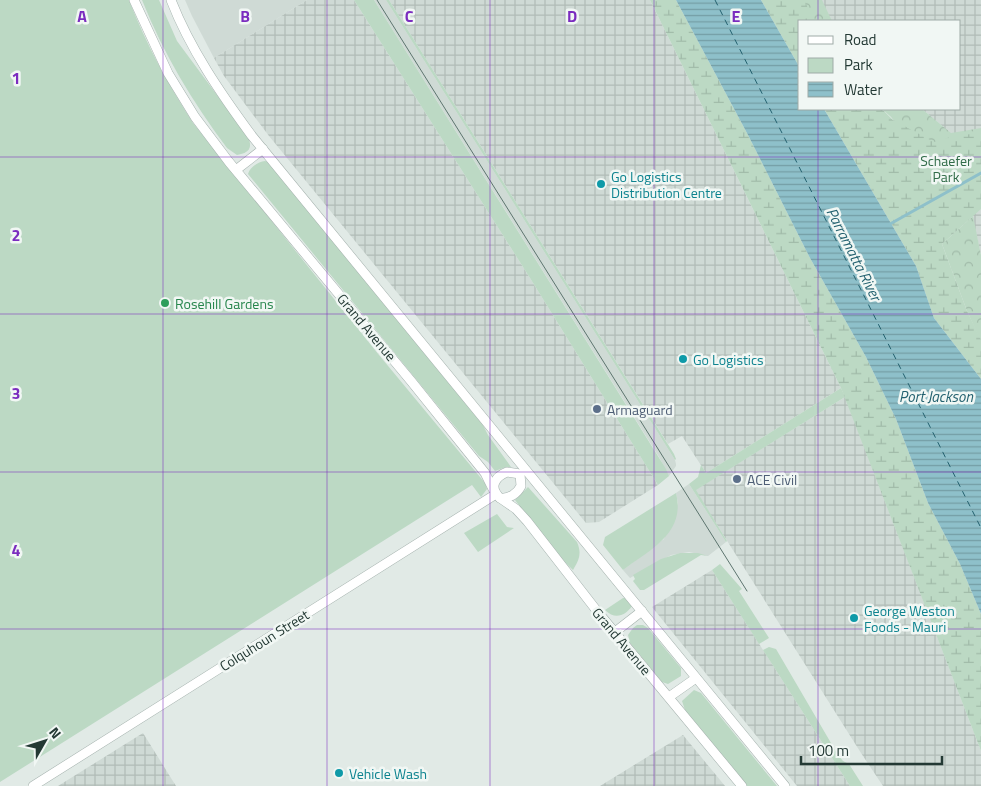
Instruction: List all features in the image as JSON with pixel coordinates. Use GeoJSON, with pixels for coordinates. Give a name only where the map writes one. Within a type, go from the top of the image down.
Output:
{"type":"FeatureCollection","features":[{"type":"Feature","properties":{"kind":"street","name":"Grand Avenue"},"geometry":{"type":"LineString","coordinates":[[134,0],[168,73],[195,117],[236,170],[411,380],[485,473],[496,493],[516,509],[527,521],[615,632],[742,786]]}},
{"type":"Feature","properties":{"kind":"street"},"geometry":{"type":"LineString","coordinates":[[171,0],[185,30],[217,86],[263,149],[785,786]]}},
{"type":"Feature","properties":{"kind":"street"},"geometry":{"type":"LineString","coordinates":[[236,170],[263,149]]}},
{"type":"Feature","properties":{"kind":"street"},"geometry":{"type":"LineString","coordinates":[[482,418],[520,474],[580,536]]}},
{"type":"Feature","properties":{"kind":"street"},"geometry":{"type":"LineString","coordinates":[[503,473],[520,474],[521,483],[519,490],[509,497],[496,493],[496,479],[503,473]]}},
{"type":"Feature","properties":{"kind":"street","name":"Colquhoun Street"},"geometry":{"type":"LineString","coordinates":[[33,786],[496,493]]}},
{"type":"Feature","properties":{"kind":"street"},"geometry":{"type":"LineString","coordinates":[[615,632],[642,611]]}},
{"type":"Feature","properties":{"kind":"street"},"geometry":{"type":"LineString","coordinates":[[669,697],[696,678]]}},
{"type":"Feature","properties":{"kind":"shaded area"},"geometry":{"type":"Polygon","coordinates":[[[185,0],[307,0],[214,58],[185,0]]]}},
{"type":"Feature","properties":{"kind":"shaded area"},"geometry":{"type":"Polygon","coordinates":[[[307,0],[354,0],[658,485],[599,522],[586,523],[269,136],[224,76],[214,58],[307,0]]]}},
{"type":"Feature","properties":{"kind":"shaded area"},"geometry":{"type":"Polygon","coordinates":[[[374,0],[386,0],[675,460],[676,466],[669,476],[659,457],[374,0]]]}},
{"type":"Feature","properties":{"kind":"shaded area"},"geometry":{"type":"Polygon","coordinates":[[[389,0],[650,0],[841,388],[706,473],[682,436],[668,444],[389,0]]]}},
{"type":"Feature","properties":{"kind":"shaded area"},"geometry":{"type":"Polygon","coordinates":[[[818,0],[981,0],[981,255],[954,136],[923,110],[961,110],[961,20],[828,20],[818,0]]]}},
{"type":"Feature","properties":{"kind":"shaded area"},"geometry":{"type":"Polygon","coordinates":[[[845,397],[981,751],[981,786],[883,786],[695,490],[845,397]]]}},
{"type":"Feature","properties":{"kind":"shaded area"},"geometry":{"type":"Polygon","coordinates":[[[689,484],[726,542],[708,556],[689,552],[671,555],[630,578],[623,570],[664,539],[678,503],[676,493],[689,484]]]}},
{"type":"Feature","properties":{"kind":"shaded area"},"geometry":{"type":"Polygon","coordinates":[[[712,570],[850,786],[797,786],[652,607],[712,570]]]}},
{"type":"Feature","properties":{"kind":"shaded area"},"geometry":{"type":"Polygon","coordinates":[[[143,733],[176,786],[58,786],[143,733]]]}},
{"type":"Feature","properties":{"kind":"shaded area"},"geometry":{"type":"Polygon","coordinates":[[[683,735],[725,786],[600,786],[683,735]]]}},
{"type":"Feature","properties":{"kind":"green space","name":"Rosehill Gardens"},"geometry":{"type":"Polygon","coordinates":[[[0,0],[129,0],[158,63],[193,123],[379,355],[485,483],[487,489],[481,497],[472,485],[0,782],[0,0]]]}},
{"type":"Feature","properties":{"kind":"green space"},"geometry":{"type":"Polygon","coordinates":[[[142,0],[159,0],[177,41],[248,137],[250,147],[247,151],[237,155],[227,148],[214,130],[169,59],[142,0]]]}},
{"type":"Feature","properties":{"kind":"green space"},"geometry":{"type":"Polygon","coordinates":[[[354,0],[374,0],[666,469],[669,476],[658,485],[530,278],[354,0]]]}},
{"type":"Feature","properties":{"kind":"green space"},"geometry":{"type":"Polygon","coordinates":[[[386,0],[389,0],[674,454],[675,460],[386,0]]]}},
{"type":"Feature","properties":{"kind":"green space"},"geometry":{"type":"Polygon","coordinates":[[[650,0],[676,0],[748,135],[810,258],[866,357],[896,419],[928,503],[960,564],[981,614],[981,751],[841,388],[650,0]]]}},
{"type":"Feature","properties":{"kind":"green space"},"geometry":{"type":"Polygon","coordinates":[[[761,0],[804,0],[814,20],[798,20],[798,65],[761,0]]]}},
{"type":"Feature","properties":{"kind":"green space"},"geometry":{"type":"Polygon","coordinates":[[[802,0],[822,0],[832,20],[812,20],[802,0]]]}},
{"type":"Feature","properties":{"kind":"green space"},"geometry":{"type":"Polygon","coordinates":[[[825,110],[883,110],[893,120],[934,142],[954,136],[981,133],[981,209],[942,244],[967,311],[981,340],[981,379],[934,318],[916,266],[825,110]]]}},
{"type":"Feature","properties":{"kind":"green space","name":"Schaefer Park"},"geometry":{"type":"Polygon","coordinates":[[[883,110],[923,110],[951,133],[981,128],[981,190],[962,210],[891,117],[883,110]]]}},
{"type":"Feature","properties":{"kind":"green space"},"geometry":{"type":"Polygon","coordinates":[[[265,161],[268,162],[483,425],[511,467],[495,471],[488,462],[479,456],[248,174],[255,165],[265,161]]]}},
{"type":"Feature","properties":{"kind":"green space"},"geometry":{"type":"Polygon","coordinates":[[[973,216],[981,255],[981,342],[967,311],[942,244],[973,216]]]}},
{"type":"Feature","properties":{"kind":"green space"},"geometry":{"type":"Polygon","coordinates":[[[841,388],[845,397],[696,490],[726,542],[689,484],[698,477],[701,465],[706,473],[841,388]]]}},
{"type":"Feature","properties":{"kind":"green space"},"geometry":{"type":"Polygon","coordinates":[[[528,487],[577,542],[579,557],[573,570],[553,551],[515,500],[528,487]]]}},
{"type":"Feature","properties":{"kind":"green space"},"geometry":{"type":"Polygon","coordinates":[[[676,493],[678,507],[676,519],[671,529],[655,547],[623,570],[603,545],[605,537],[676,493]]]}},
{"type":"Feature","properties":{"kind":"green space"},"geometry":{"type":"Polygon","coordinates":[[[497,514],[507,527],[514,528],[478,552],[464,533],[497,514]]]}},
{"type":"Feature","properties":{"kind":"green space"},"geometry":{"type":"Polygon","coordinates":[[[680,553],[698,553],[708,556],[701,555],[644,590],[640,590],[633,581],[635,579],[633,575],[661,559],[680,553]]]}},
{"type":"Feature","properties":{"kind":"green space"},"geometry":{"type":"Polygon","coordinates":[[[720,564],[742,589],[739,591],[769,638],[759,644],[712,570],[720,564]]]}},
{"type":"Feature","properties":{"kind":"green space"},"geometry":{"type":"Polygon","coordinates":[[[626,598],[632,606],[620,616],[612,615],[605,610],[626,598]]]}},
{"type":"Feature","properties":{"kind":"green space"},"geometry":{"type":"Polygon","coordinates":[[[637,625],[643,625],[648,628],[681,668],[681,676],[668,684],[662,682],[630,643],[628,635],[637,625]]]}},
{"type":"Feature","properties":{"kind":"green space"},"geometry":{"type":"Polygon","coordinates":[[[769,647],[776,649],[838,755],[849,764],[863,786],[850,786],[763,650],[769,647]]]}},
{"type":"Feature","properties":{"kind":"green space"},"geometry":{"type":"Polygon","coordinates":[[[694,690],[701,693],[777,786],[747,786],[685,710],[682,701],[694,690]]]}},
{"type":"Feature","properties":{"kind":"water","name":"Port Jackson"},"geometry":{"type":"Polygon","coordinates":[[[676,0],[761,0],[798,65],[798,110],[825,110],[916,266],[934,318],[981,379],[981,614],[960,564],[928,503],[896,419],[866,357],[810,258],[748,135],[676,0]]]}},
{"type":"Feature","properties":{"kind":"waterway"},"geometry":{"type":"LineString","coordinates":[[890,224],[981,173]]}},
{"type":"Feature","properties":{"kind":"ferry route"},"geometry":{"type":"LineString","coordinates":[[715,0],[981,528]]}},
{"type":"Feature","properties":{"kind":"tram line"},"geometry":{"type":"LineString","coordinates":[[377,0],[747,591]]}},
{"type":"Feature","properties":{"kind":"place","name":"Go Logistics Distribution Centre"},"geometry":{"type":"Point","coordinates":[601,184]}},
{"type":"Feature","properties":{"kind":"place","name":"Rosehill Gardens"},"geometry":{"type":"Point","coordinates":[165,303]}},
{"type":"Feature","properties":{"kind":"place","name":"Go Logistics"},"geometry":{"type":"Point","coordinates":[683,359]}},
{"type":"Feature","properties":{"kind":"place","name":"Armaguard"},"geometry":{"type":"Point","coordinates":[597,409]}},
{"type":"Feature","properties":{"kind":"place","name":"ACE Civil"},"geometry":{"type":"Point","coordinates":[737,479]}},
{"type":"Feature","properties":{"kind":"place","name":"George Weston Foods - Mauri"},"geometry":{"type":"Point","coordinates":[854,618]}},
{"type":"Feature","properties":{"kind":"place","name":"Vehicle Wash"},"geometry":{"type":"Point","coordinates":[339,773]}},
{"type":"Feature","properties":{"kind":"water label","name":"Parramatta River"},"geometry":{"type":"Point","coordinates":[854,254]}}]}
